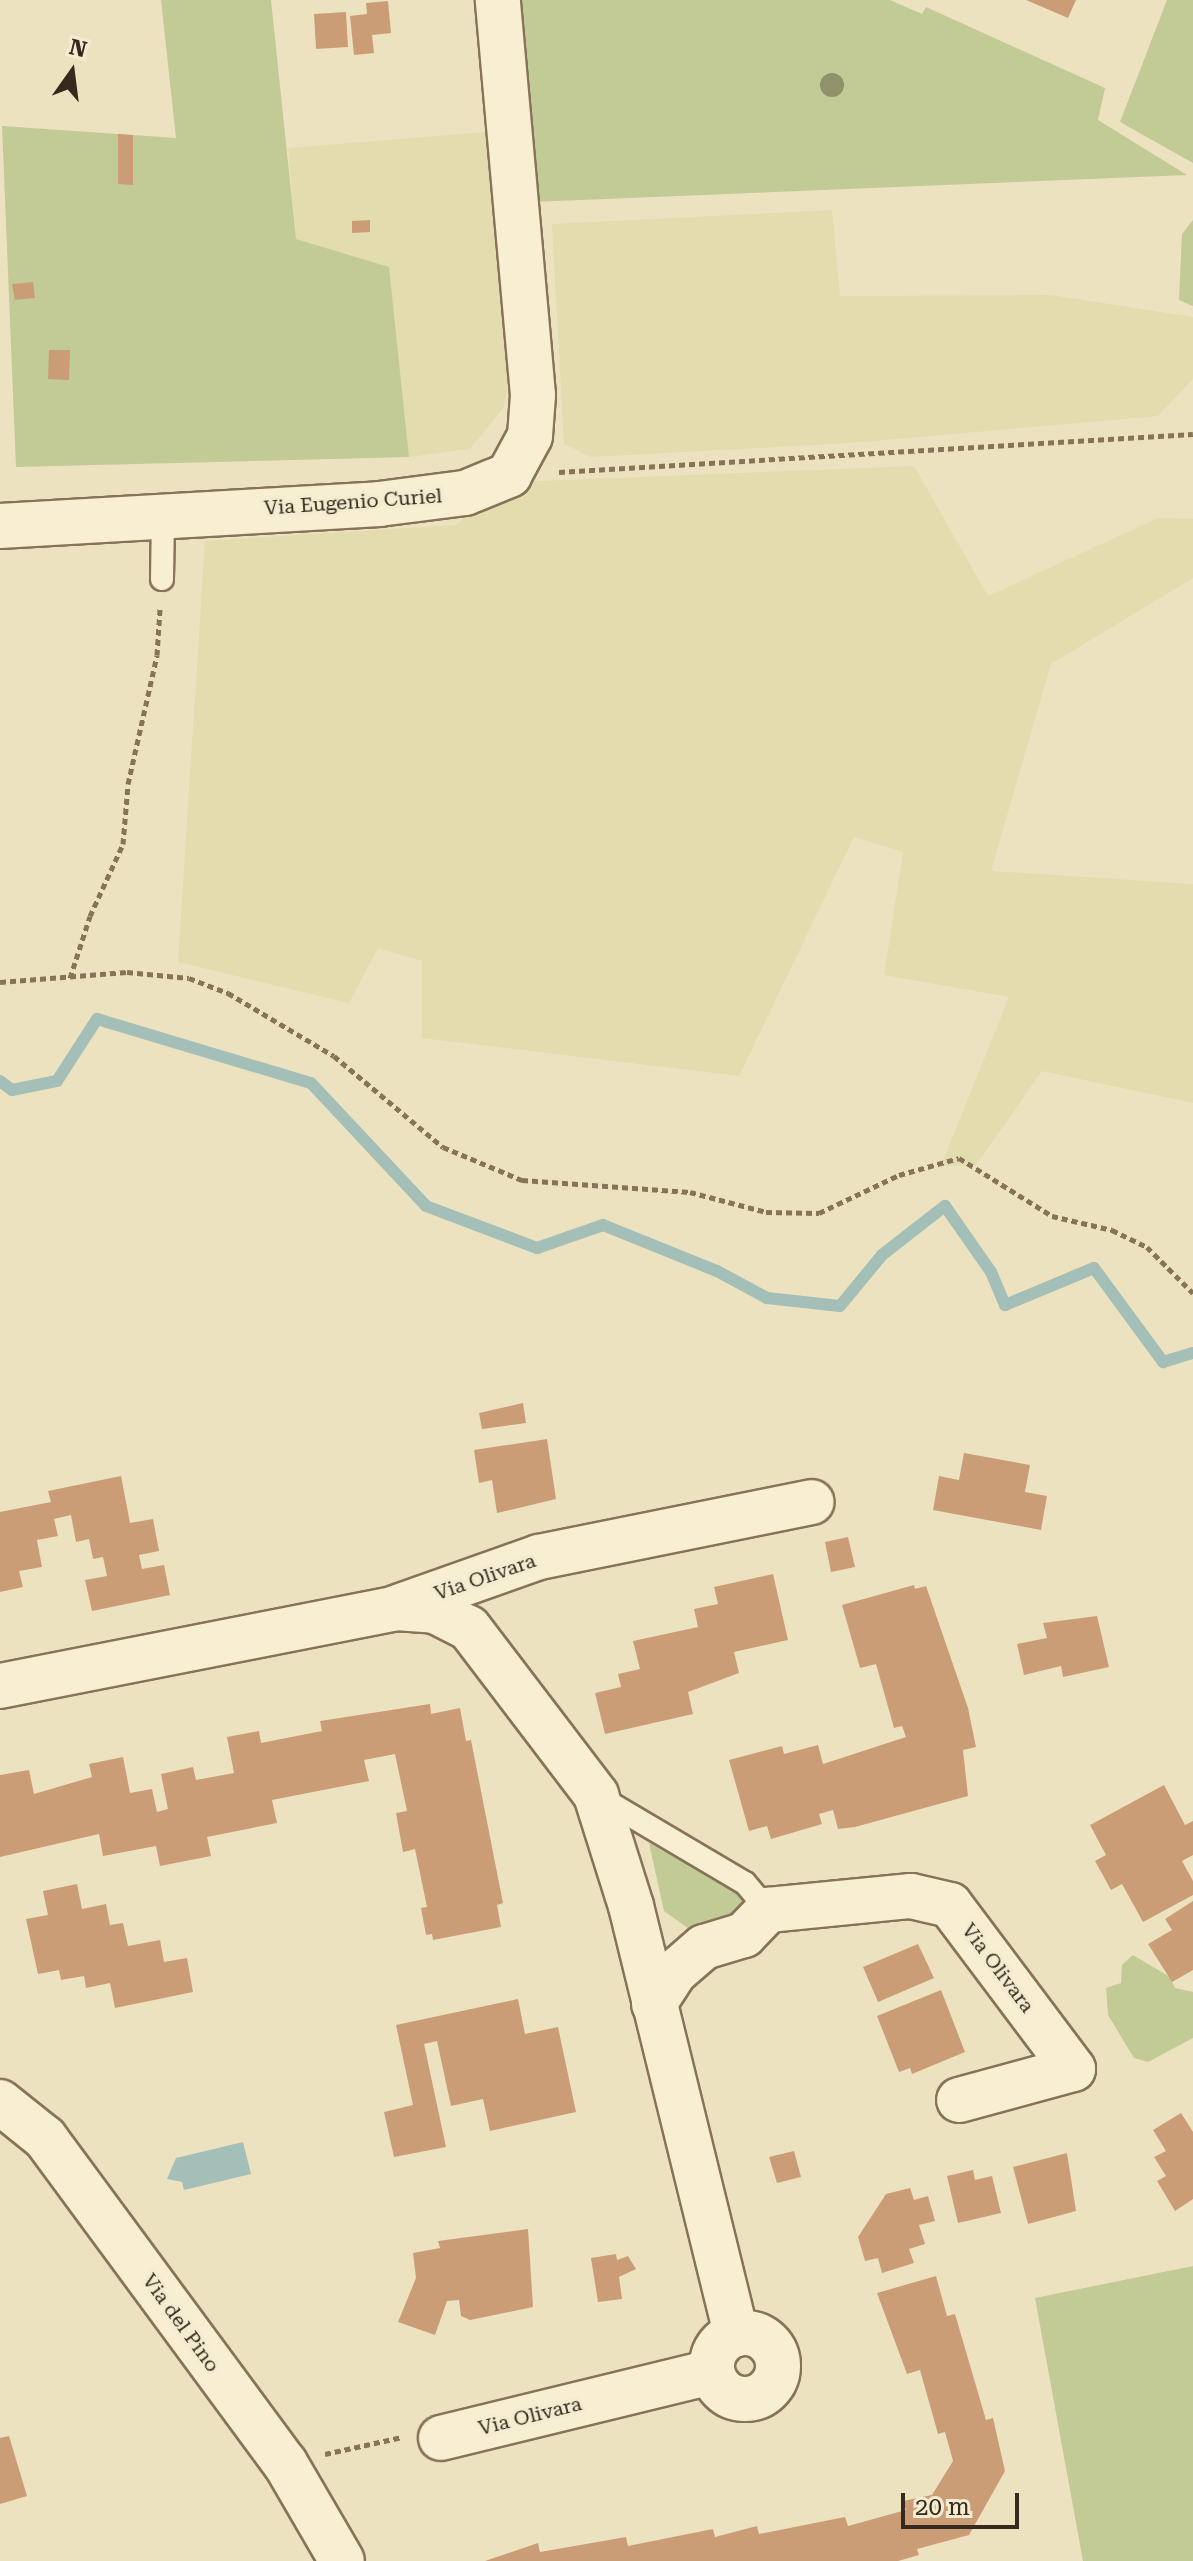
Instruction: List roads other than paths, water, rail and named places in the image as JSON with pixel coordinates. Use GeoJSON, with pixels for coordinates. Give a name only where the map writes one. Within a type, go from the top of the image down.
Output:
{"type":"FeatureCollection","features":[{"type":"Feature","properties":{"kind":"street","name":"Via Eugenio Curiel"},"geometry":{"type":"LineString","coordinates":[[0,526],[163,514],[379,504],[465,493],[509,475],[530,436],[533,395],[498,0]]}},
{"type":"Feature","properties":{"kind":"street","name":"Via Olivara"},"geometry":{"type":"LineString","coordinates":[[0,1686],[396,1608],[539,1557],[811,1502]]}},
{"type":"Feature","properties":{"kind":"street","name":"Via Olivara"},"geometry":{"type":"LineString","coordinates":[[396,1608],[435,1611],[469,1628],[596,1795],[631,1906],[736,2334]]}},
{"type":"Feature","properties":{"kind":"street","name":"Via Olivara"},"geometry":{"type":"LineString","coordinates":[[768,1910],[911,1896],[950,1905],[1073,2069],[959,2100]]}},
{"type":"Feature","properties":{"kind":"street"},"geometry":{"type":"LineString","coordinates":[[631,1906],[681,1941],[704,1947]]}},
{"type":"Feature","properties":{"kind":"street"},"geometry":{"type":"LineString","coordinates":[[654,2004],[675,1972],[704,1947],[744,1935],[768,1910]]}},
{"type":"Feature","properties":{"kind":"street","name":"Via del Pino"},"geometry":{"type":"LineString","coordinates":[[0,2102],[45,2138],[285,2463],[342,2561]]}},
{"type":"Feature","properties":{"kind":"street"},"geometry":{"type":"LineString","coordinates":[[736,2334],[762,2337],[772,2345],[779,2371],[774,2384],[765,2393],[739,2399],[717,2384],[712,2372],[713,2356],[736,2334]]}},
{"type":"Feature","properties":{"kind":"street","name":"Via Olivara"},"geometry":{"type":"LineString","coordinates":[[441,2438],[712,2372]]}},
{"type":"Feature","properties":{"kind":"lane"},"geometry":{"type":"LineString","coordinates":[[162,579],[163,514]]}},
{"type":"Feature","properties":{"kind":"lane"},"geometry":{"type":"LineString","coordinates":[[596,1795],[745,1883],[768,1910]]}},
{"type":"Feature","properties":{"kind":"water"},"geometry":{"type":"Polygon","coordinates":[[[243,2142],[251,2174],[184,2190],[182,2182],[167,2179],[176,2158],[243,2142]]]}},
{"type":"Feature","properties":{"kind":"waterway"},"geometry":{"type":"LineString","coordinates":[[0,1081],[12,1090],[57,1081],[97,1019],[311,1083],[426,1206],[537,1248],[603,1225],[717,1271],[767,1298],[840,1306],[882,1255],[945,1206],[991,1272],[1005,1305],[1094,1268],[1163,1362],[1193,1353]]}}]}
